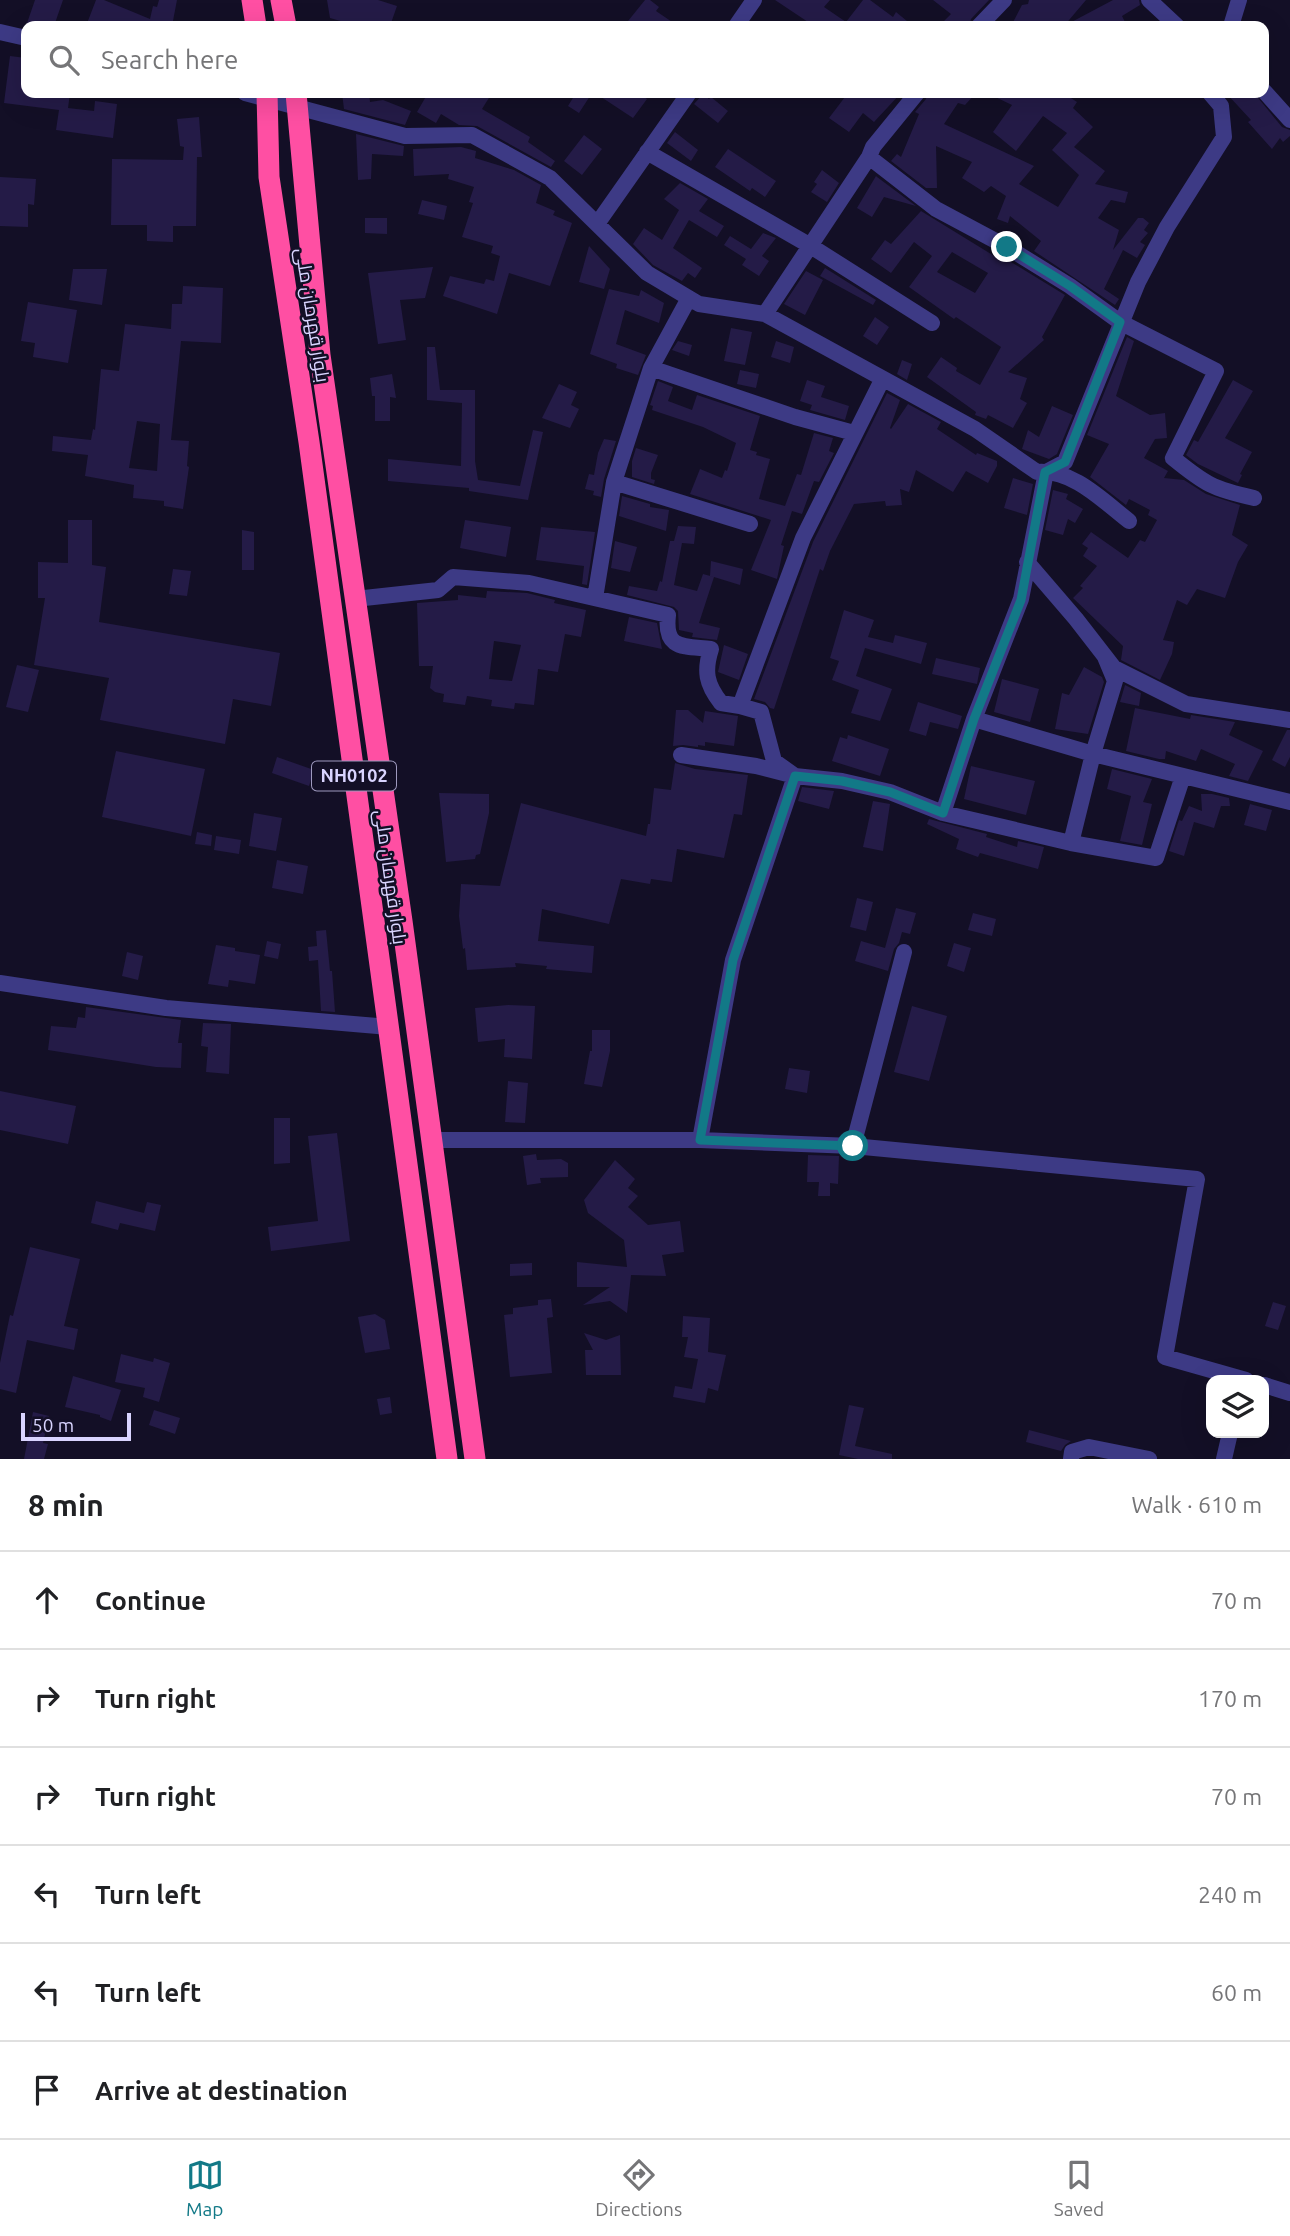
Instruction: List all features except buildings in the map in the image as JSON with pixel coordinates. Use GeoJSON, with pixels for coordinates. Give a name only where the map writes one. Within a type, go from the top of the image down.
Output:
{"type":"FeatureCollection","features":[{"type":"Feature","properties":{"kind":"highway"},"geometry":{"type":"LineString","coordinates":[[252,0],[255,21]]}},
{"type":"Feature","properties":{"kind":"highway"},"geometry":{"type":"LineString","coordinates":[[281,0],[285,21]]}},
{"type":"Feature","properties":{"kind":"highway","name":"بلوار قهرمان ملی"},"geometry":{"type":"LineString","coordinates":[[268,98],[269,177],[313,470],[447,1459]]}},
{"type":"Feature","properties":{"kind":"highway","name":"بلوار قهرمان ملی"},"geometry":{"type":"LineString","coordinates":[[298,100],[320,355],[402,922],[475,1459]]}},
{"type":"Feature","properties":{"kind":"street"},"geometry":{"type":"LineString","coordinates":[[739,21],[754,0]]}},
{"type":"Feature","properties":{"kind":"street"},"geometry":{"type":"LineString","coordinates":[[984,21],[1004,0]]}},
{"type":"Feature","properties":{"kind":"street"},"geometry":{"type":"LineString","coordinates":[[1149,0],[1172,21]]}},
{"type":"Feature","properties":{"kind":"street"},"geometry":{"type":"LineString","coordinates":[[1233,21],[1239,0]]}},
{"type":"Feature","properties":{"kind":"street"},"geometry":{"type":"LineString","coordinates":[[0,32],[21,37]]}},
{"type":"Feature","properties":{"kind":"street"},"geometry":{"type":"LineString","coordinates":[[1269,97],[1290,120]]}},
{"type":"Feature","properties":{"kind":"street"},"geometry":{"type":"LineString","coordinates":[[597,224],[685,98]]}},
{"type":"Feature","properties":{"kind":"street"},"geometry":{"type":"LineString","coordinates":[[765,314],[869,157],[873,146],[913,98]]}},
{"type":"Feature","properties":{"kind":"street"},"geometry":{"type":"LineString","coordinates":[[1045,472],[1065,462],[1138,282],[1167,227],[1224,137],[1221,106],[1214,98]]}},
{"type":"Feature","properties":{"kind":"street"},"geometry":{"type":"LineString","coordinates":[[298,100],[405,136],[472,135],[550,178],[647,273],[699,304],[765,314],[975,429],[1037,472],[1073,480],[1129,521]]}},
{"type":"Feature","properties":{"kind":"street"},"geometry":{"type":"LineString","coordinates":[[647,152],[809,245],[932,323]]}},
{"type":"Feature","properties":{"kind":"street"},"geometry":{"type":"LineString","coordinates":[[869,157],[936,209],[1007,247],[1070,286],[1120,322],[1216,371],[1173,458],[1199,480],[1221,491],[1254,498]]}},
{"type":"Feature","properties":{"kind":"street"},"geometry":{"type":"LineString","coordinates":[[595,598],[614,482],[651,368],[689,298]]}},
{"type":"Feature","properties":{"kind":"street"},"geometry":{"type":"LineString","coordinates":[[651,368],[794,417],[854,433]]}},
{"type":"Feature","properties":{"kind":"street"},"geometry":{"type":"LineString","coordinates":[[740,706],[803,538],[882,380]]}},
{"type":"Feature","properties":{"kind":"street"},"geometry":{"type":"LineString","coordinates":[[943,813],[974,719],[1021,600],[1045,472]]}},
{"type":"Feature","properties":{"kind":"street"},"geometry":{"type":"LineString","coordinates":[[614,482],[750,524]]}},
{"type":"Feature","properties":{"kind":"street"},"geometry":{"type":"LineString","coordinates":[[1027,562],[1114,668],[1186,704],[1290,720]]}},
{"type":"Feature","properties":{"kind":"street"},"geometry":{"type":"LineString","coordinates":[[355,599],[438,590],[453,577],[529,583],[668,615],[666,631],[672,641],[685,646],[711,649],[705,674],[711,691],[721,704],[761,712],[774,761],[795,776]]}},
{"type":"Feature","properties":{"kind":"street"},"geometry":{"type":"LineString","coordinates":[[1071,843],[1115,681],[1105,657]]}},
{"type":"Feature","properties":{"kind":"street"},"geometry":{"type":"LineString","coordinates":[[974,719],[1093,754],[1290,802]]}},
{"type":"Feature","properties":{"kind":"street"},"geometry":{"type":"LineString","coordinates":[[681,755],[756,766],[795,776],[842,781],[890,792],[943,813],[1071,843],[1156,858],[1183,776]]}},
{"type":"Feature","properties":{"kind":"street"},"geometry":{"type":"LineString","coordinates":[[700,1140],[733,960],[795,776]]}},
{"type":"Feature","properties":{"kind":"street"},"geometry":{"type":"LineString","coordinates":[[853,1146],[904,952]]}},
{"type":"Feature","properties":{"kind":"street"},"geometry":{"type":"LineString","coordinates":[[0,983],[166,1008],[389,1027]]}},
{"type":"Feature","properties":{"kind":"street"},"geometry":{"type":"LineString","coordinates":[[431,1140],[700,1140],[853,1146],[1197,1179],[1165,1357],[1226,1375]]}},
{"type":"Feature","properties":{"kind":"street"},"geometry":{"type":"LineString","coordinates":[[1269,1387],[1290,1393]]}},
{"type":"Feature","properties":{"kind":"street"},"geometry":{"type":"LineString","coordinates":[[1224,1459],[1229,1438]]}},
{"type":"Feature","properties":{"kind":"street"},"geometry":{"type":"LineString","coordinates":[[1070,1459],[1072,1452],[1089,1447],[1149,1459]]}},
{"type":"Feature","properties":{"kind":"route"},"geometry":{"type":"LineString","coordinates":[[853,1146],[700,1140],[733,960],[795,776],[842,781],[890,792],[943,813],[974,719],[1021,600],[1045,472],[1065,462],[1120,322],[1070,286],[1007,247]]}}]}
